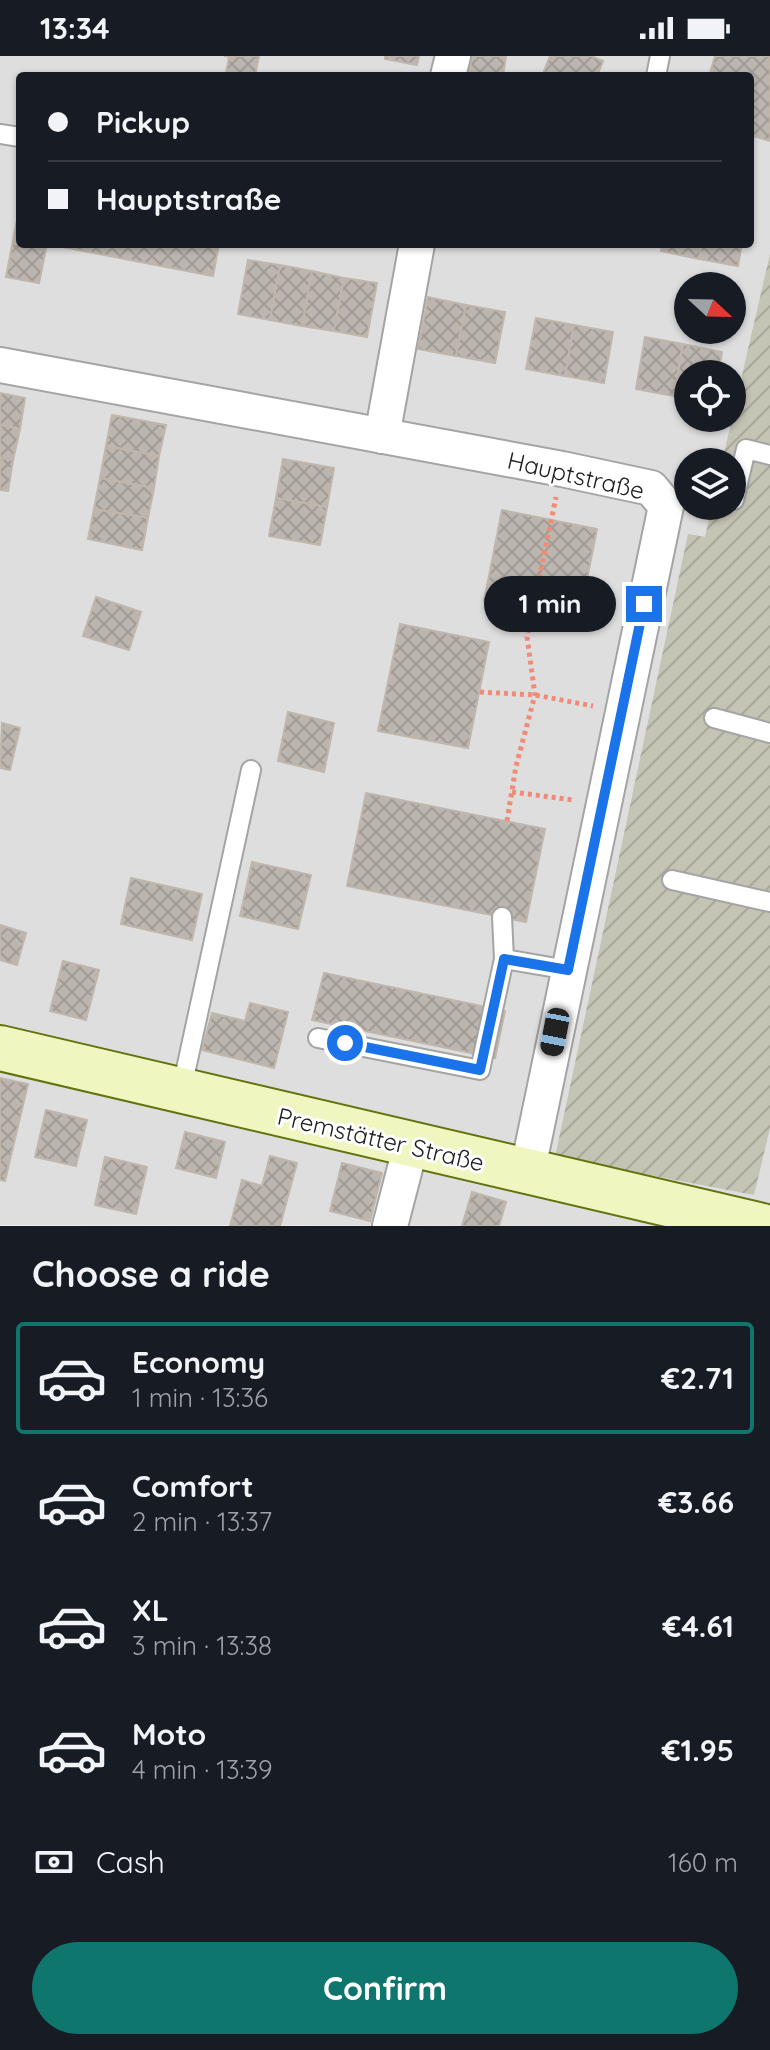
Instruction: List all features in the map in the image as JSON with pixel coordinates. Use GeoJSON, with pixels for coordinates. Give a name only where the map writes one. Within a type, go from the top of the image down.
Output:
{"type":"FeatureCollection","features":[{"type":"Feature","properties":{"kind":"main road","name":"Premstätter Straße"},"geometry":{"type":"LineString","coordinates":[[0,1048],[762,1226]]}},
{"type":"Feature","properties":{"kind":"street"},"geometry":{"type":"LineString","coordinates":[[382,436],[416,248]]}},
{"type":"Feature","properties":{"kind":"street","name":"Hauptstraße"},"geometry":{"type":"LineString","coordinates":[[0,365],[562,469],[651,488],[674,503]]}},
{"type":"Feature","properties":{"kind":"street","name":"Hauptstraße"},"geometry":{"type":"LineString","coordinates":[[527,1173],[621,712],[674,516]]}},
{"type":"Feature","properties":{"kind":"street"},"geometry":{"type":"LineString","coordinates":[[390,1226],[411,1145]]}},
{"type":"Feature","properties":{"kind":"lane"},"geometry":{"type":"LineString","coordinates":[[746,449],[770,455]]}},
{"type":"Feature","properties":{"kind":"lane"},"geometry":{"type":"LineString","coordinates":[[714,718],[770,733]]}},
{"type":"Feature","properties":{"kind":"lane"},"geometry":{"type":"LineString","coordinates":[[181,1092],[251,770]]}},
{"type":"Feature","properties":{"kind":"lane"},"geometry":{"type":"LineString","coordinates":[[672,880],[770,902]]}},
{"type":"Feature","properties":{"kind":"lane"},"geometry":{"type":"LineString","coordinates":[[318,1038],[480,1070],[504,959],[502,917]]}},
{"type":"Feature","properties":{"kind":"lane"},"geometry":{"type":"LineString","coordinates":[[504,959],[568,970]]}},
{"type":"Feature","properties":{"kind":"path"},"geometry":{"type":"LineString","coordinates":[[507,821],[535,695],[527,637],[562,469]]}},
{"type":"Feature","properties":{"kind":"path"},"geometry":{"type":"LineString","coordinates":[[480,692],[535,695],[621,712]]}},
{"type":"Feature","properties":{"kind":"path"},"geometry":{"type":"LineString","coordinates":[[512,792],[602,804]]}},
{"type":"Feature","properties":{"kind":"shaded area"},"geometry":{"type":"Polygon","coordinates":[[[0,56],[770,56],[770,1226],[0,1225],[0,56]]]}},
{"type":"Feature","properties":{"kind":"shaded area"},"geometry":{"type":"Polygon","coordinates":[[[770,254],[770,1128],[754,1195],[555,1157],[688,534],[705,537],[709,520],[746,520],[746,448],[725,448],[729,432],[746,432],[746,360],[770,254]]]}},
{"type":"Feature","properties":{"kind":"building"},"geometry":{"type":"Polygon","coordinates":[[[224,56],[259,56],[256,72],[226,72],[229,57],[224,56]]]}},
{"type":"Feature","properties":{"kind":"building"},"geometry":{"type":"Polygon","coordinates":[[[385,56],[419,56],[417,65],[385,59],[385,56]]]}},
{"type":"Feature","properties":{"kind":"building"},"geometry":{"type":"Polygon","coordinates":[[[472,56],[506,56],[504,72],[470,72],[472,56]]]}},
{"type":"Feature","properties":{"kind":"building"},"geometry":{"type":"Polygon","coordinates":[[[550,56],[591,56],[603,61],[599,72],[544,72],[550,56]]]}},
{"type":"Feature","properties":{"kind":"building"},"geometry":{"type":"Polygon","coordinates":[[[715,56],[770,56],[770,141],[754,136],[754,72],[710,72],[715,56]]]}},
{"type":"Feature","properties":{"kind":"building"},"geometry":{"type":"Polygon","coordinates":[[[16,225],[16,248],[46,248],[39,283],[6,277],[16,225]]]}},
{"type":"Feature","properties":{"kind":"building"},"geometry":{"type":"Polygon","coordinates":[[[68,248],[218,248],[213,276],[68,248]]]}},
{"type":"Feature","properties":{"kind":"building"},"geometry":{"type":"Polygon","coordinates":[[[661,248],[701,248],[699,259],[661,251],[661,248]]]}},
{"type":"Feature","properties":{"kind":"building"},"geometry":{"type":"Polygon","coordinates":[[[701,248],[741,248],[738,266],[699,259],[701,248]]]}},
{"type":"Feature","properties":{"kind":"building"},"geometry":{"type":"Polygon","coordinates":[[[248,260],[280,265],[270,320],[238,314],[248,260]]]}},
{"type":"Feature","properties":{"kind":"building"},"geometry":{"type":"Polygon","coordinates":[[[280,265],[312,271],[302,326],[270,320],[280,265]]]}},
{"type":"Feature","properties":{"kind":"building"},"geometry":{"type":"Polygon","coordinates":[[[312,271],[344,278],[334,331],[302,326],[312,271]]]}},
{"type":"Feature","properties":{"kind":"building"},"geometry":{"type":"Polygon","coordinates":[[[344,278],[377,283],[367,337],[334,331],[344,278]]]}},
{"type":"Feature","properties":{"kind":"building"},"geometry":{"type":"Polygon","coordinates":[[[428,297],[466,305],[456,356],[418,349],[428,297]]]}},
{"type":"Feature","properties":{"kind":"building"},"geometry":{"type":"Polygon","coordinates":[[[466,305],[505,312],[495,363],[456,356],[466,305]]]}},
{"type":"Feature","properties":{"kind":"building"},"geometry":{"type":"Polygon","coordinates":[[[536,318],[574,325],[565,376],[526,369],[536,318]]]}},
{"type":"Feature","properties":{"kind":"building"},"geometry":{"type":"Polygon","coordinates":[[[574,325],[613,332],[604,383],[565,376],[574,325]]]}},
{"type":"Feature","properties":{"kind":"building"},"geometry":{"type":"Polygon","coordinates":[[[645,337],[683,344],[680,360],[674,360],[674,396],[636,389],[645,337]]]}},
{"type":"Feature","properties":{"kind":"building"},"geometry":{"type":"Polygon","coordinates":[[[683,344],[722,352],[721,360],[680,360],[683,344]]]}},
{"type":"Feature","properties":{"kind":"building"},"geometry":{"type":"Polygon","coordinates":[[[0,393],[25,398],[20,429],[0,425],[0,393]]]}},
{"type":"Feature","properties":{"kind":"building"},"geometry":{"type":"Polygon","coordinates":[[[112,415],[166,425],[159,456],[106,446],[112,415]]]}},
{"type":"Feature","properties":{"kind":"building"},"geometry":{"type":"Polygon","coordinates":[[[0,425],[20,429],[13,460],[0,458],[0,425]]]}},
{"type":"Feature","properties":{"kind":"building"},"geometry":{"type":"Polygon","coordinates":[[[106,446],[159,456],[154,488],[100,478],[106,446]]]}},
{"type":"Feature","properties":{"kind":"building"},"geometry":{"type":"Polygon","coordinates":[[[0,458],[13,460],[8,491],[0,490],[0,458]]]}},
{"type":"Feature","properties":{"kind":"building"},"geometry":{"type":"Polygon","coordinates":[[[283,459],[334,468],[327,507],[276,498],[283,459]]]}},
{"type":"Feature","properties":{"kind":"building"},"geometry":{"type":"Polygon","coordinates":[[[100,478],[154,488],[148,518],[94,509],[100,478]]]}},
{"type":"Feature","properties":{"kind":"building"},"geometry":{"type":"Polygon","coordinates":[[[276,498],[327,507],[320,545],[269,536],[276,498]]]}},
{"type":"Feature","properties":{"kind":"building"},"geometry":{"type":"Polygon","coordinates":[[[94,509],[148,518],[142,550],[88,539],[94,509]]]}},
{"type":"Feature","properties":{"kind":"building"},"geometry":{"type":"Polygon","coordinates":[[[502,510],[597,529],[579,619],[484,601],[502,510]]]}},
{"type":"Feature","properties":{"kind":"building"},"geometry":{"type":"Polygon","coordinates":[[[96,597],[141,612],[129,650],[83,636],[96,597]]]}},
{"type":"Feature","properties":{"kind":"building"},"geometry":{"type":"Polygon","coordinates":[[[400,624],[489,642],[468,748],[378,731],[400,624]]]}},
{"type":"Feature","properties":{"kind":"building"},"geometry":{"type":"Polygon","coordinates":[[[288,712],[334,723],[324,772],[278,761],[288,712]]]}},
{"type":"Feature","properties":{"kind":"building"},"geometry":{"type":"Polygon","coordinates":[[[2,723],[20,728],[10,770],[0,768],[2,723]]]}},
{"type":"Feature","properties":{"kind":"building"},"geometry":{"type":"Polygon","coordinates":[[[366,793],[545,829],[526,922],[347,886],[366,793]]]}},
{"type":"Feature","properties":{"kind":"building"},"geometry":{"type":"Polygon","coordinates":[[[252,862],[311,875],[298,929],[240,916],[252,862]]]}},
{"type":"Feature","properties":{"kind":"building"},"geometry":{"type":"Polygon","coordinates":[[[131,878],[202,894],[192,940],[121,924],[131,878]]]}},
{"type":"Feature","properties":{"kind":"building"},"geometry":{"type":"Polygon","coordinates":[[[0,925],[26,933],[17,965],[0,960],[0,925]]]}},
{"type":"Feature","properties":{"kind":"building"},"geometry":{"type":"Polygon","coordinates":[[[63,961],[99,970],[86,1020],[50,1011],[63,961]]]}},
{"type":"Feature","properties":{"kind":"building"},"geometry":{"type":"Polygon","coordinates":[[[324,973],[505,1011],[495,1058],[312,1020],[324,973]]]}},
{"type":"Feature","properties":{"kind":"building"},"geometry":{"type":"Polygon","coordinates":[[[250,1003],[288,1012],[274,1068],[202,1050],[212,1013],[245,1021],[250,1003]]]}},
{"type":"Feature","properties":{"kind":"building"},"geometry":{"type":"Polygon","coordinates":[[[0,1078],[28,1084],[5,1181],[0,1180],[0,1078]]]}},
{"type":"Feature","properties":{"kind":"building"},"geometry":{"type":"Polygon","coordinates":[[[46,1110],[87,1120],[76,1166],[35,1157],[46,1110]]]}},
{"type":"Feature","properties":{"kind":"building"},"geometry":{"type":"Polygon","coordinates":[[[185,1132],[225,1142],[216,1178],[176,1168],[185,1132]]]}},
{"type":"Feature","properties":{"kind":"building"},"geometry":{"type":"Polygon","coordinates":[[[270,1156],[297,1163],[280,1226],[230,1226],[242,1180],[262,1186],[270,1156]]]}},
{"type":"Feature","properties":{"kind":"building"},"geometry":{"type":"Polygon","coordinates":[[[105,1157],[147,1167],[136,1214],[95,1205],[105,1157]]]}},
{"type":"Feature","properties":{"kind":"building"},"geometry":{"type":"Polygon","coordinates":[[[342,1163],[382,1173],[370,1221],[330,1211],[342,1163]]]}},
{"type":"Feature","properties":{"kind":"building"},"geometry":{"type":"Polygon","coordinates":[[[472,1192],[506,1202],[499,1226],[462,1226],[472,1192]]]}},
{"type":"Feature","properties":{"kind":"route"},"geometry":{"type":"LineString","coordinates":[[345,1043],[480,1070],[504,959],[568,970],[644,604]]}}]}
